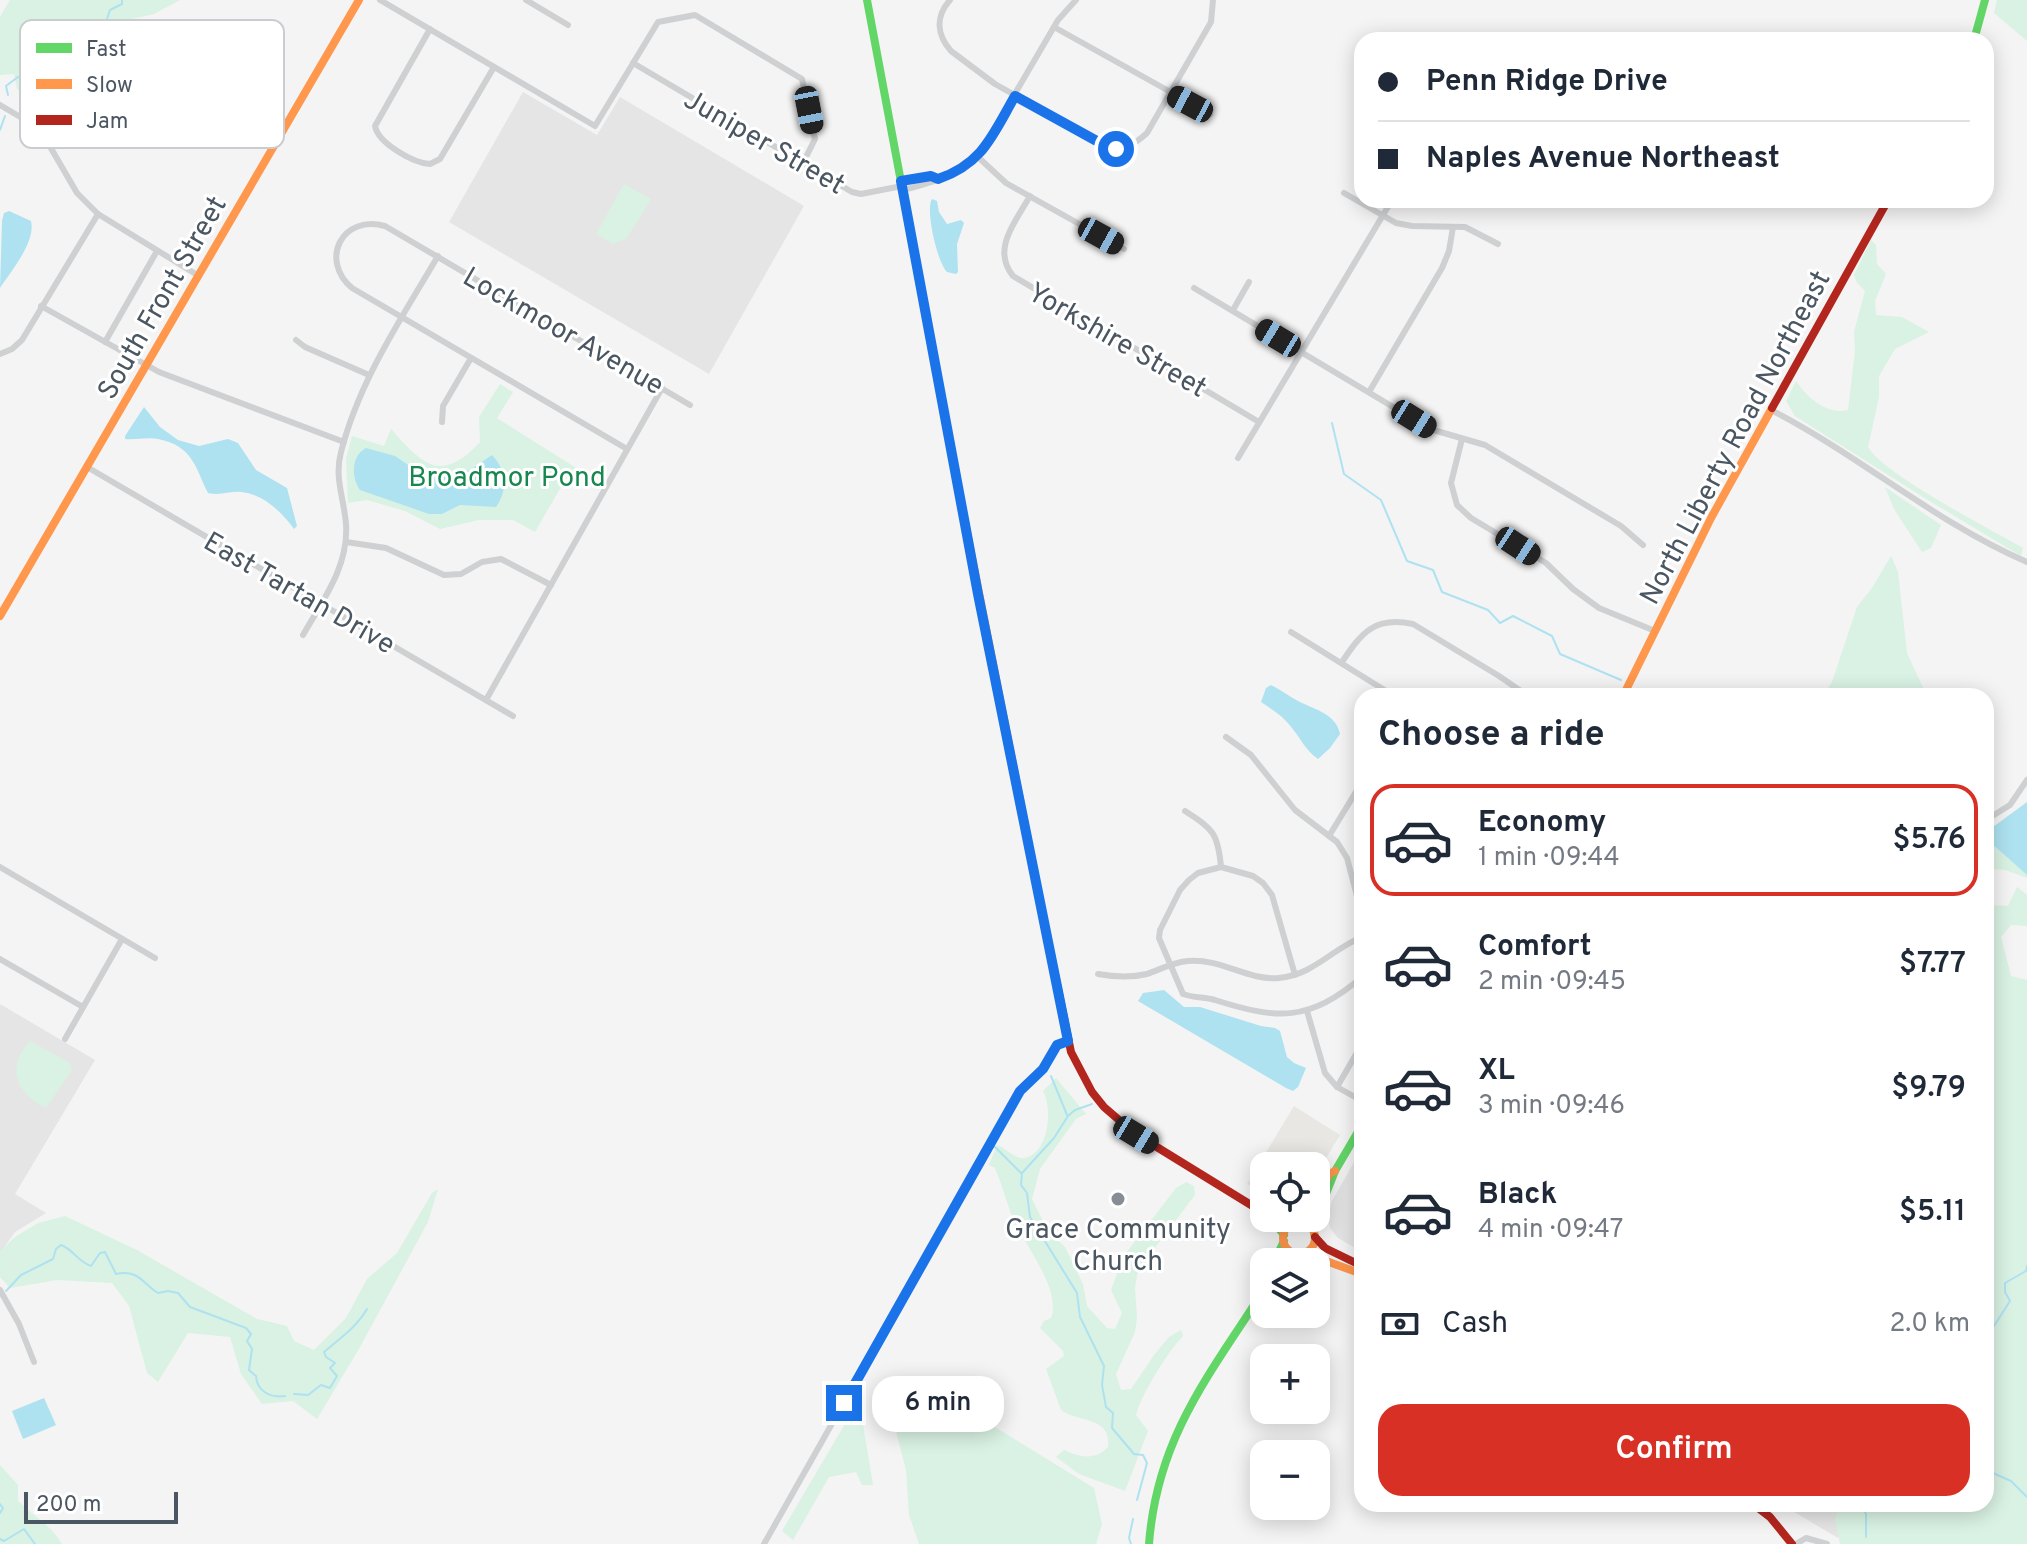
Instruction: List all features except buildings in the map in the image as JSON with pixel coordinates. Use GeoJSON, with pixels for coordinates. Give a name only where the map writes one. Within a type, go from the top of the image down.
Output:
{"type":"FeatureCollection","features":[{"type":"Feature","properties":{"kind":"main road","name":"South Front Street"},"geometry":{"type":"LineString","coordinates":[[284,129],[359,0]]}},
{"type":"Feature","properties":{"kind":"main road"},"geometry":{"type":"LineString","coordinates":[[867,0],[981,610],[1068,1041],[1084,1081],[1115,1120],[1250,1203]]}},
{"type":"Feature","properties":{"kind":"main road"},"geometry":{"type":"LineString","coordinates":[[1976,32],[1985,0]]}},
{"type":"Feature","properties":{"kind":"main road","name":"South Front Street"},"geometry":{"type":"LineString","coordinates":[[0,616],[273,148]]}},
{"type":"Feature","properties":{"kind":"main road","name":"North Liberty Road Northeast"},"geometry":{"type":"LineString","coordinates":[[1627,688],[1711,518],[1884,208]]}},
{"type":"Feature","properties":{"kind":"main road"},"geometry":{"type":"LineString","coordinates":[[1308,1248],[1313,1245],[1314,1224],[1335,1171],[1354,1139]]}},
{"type":"Feature","properties":{"kind":"main road"},"geometry":{"type":"LineString","coordinates":[[1330,1174],[1335,1171]]}},
{"type":"Feature","properties":{"kind":"main road"},"geometry":{"type":"LineString","coordinates":[[1246,1200],[1250,1201]]}},
{"type":"Feature","properties":{"kind":"main road"},"geometry":{"type":"LineString","coordinates":[[1280,1232],[1289,1248]]}},
{"type":"Feature","properties":{"kind":"main road"},"geometry":{"type":"LineString","coordinates":[[1280,1248],[1286,1232]]}},
{"type":"Feature","properties":{"kind":"main road"},"geometry":{"type":"LineString","coordinates":[[1313,1232],[1325,1248],[1354,1262]]}},
{"type":"Feature","properties":{"kind":"main road"},"geometry":{"type":"LineString","coordinates":[[1330,1263],[1354,1271]]}},
{"type":"Feature","properties":{"kind":"main road"},"geometry":{"type":"LineString","coordinates":[[1149,1544],[1154,1492],[1171,1442],[1250,1313]]}},
{"type":"Feature","properties":{"kind":"main road"},"geometry":{"type":"LineString","coordinates":[[1763,1512],[1794,1544]]}},
{"type":"Feature","properties":{"kind":"street"},"geometry":{"type":"LineString","coordinates":[[380,0],[595,126],[658,22],[693,15],[802,79],[815,139],[803,163]]}},
{"type":"Feature","properties":{"kind":"street"},"geometry":{"type":"LineString","coordinates":[[526,0],[568,25]]}},
{"type":"Feature","properties":{"kind":"street"},"geometry":{"type":"LineString","coordinates":[[950,0],[943,9],[939,25],[944,44],[995,84],[1116,149],[1134,145],[1147,133],[1211,22],[1213,0]]}},
{"type":"Feature","properties":{"kind":"street"},"geometry":{"type":"LineString","coordinates":[[1076,0],[1054,27],[978,157],[1006,183],[1124,249]]}},
{"type":"Feature","properties":{"kind":"street"},"geometry":{"type":"LineString","coordinates":[[1054,27],[1210,114]]}},
{"type":"Feature","properties":{"kind":"street"},"geometry":{"type":"LineString","coordinates":[[430,29],[375,126],[380,138],[417,161],[430,164],[440,159],[494,67]]}},
{"type":"Feature","properties":{"kind":"street","name":"Juniper Street"},"geometry":{"type":"LineString","coordinates":[[633,63],[856,194],[902,186],[931,176],[938,179],[960,170],[978,157]]}},
{"type":"Feature","properties":{"kind":"street"},"geometry":{"type":"LineString","coordinates":[[0,105],[20,117]]}},
{"type":"Feature","properties":{"kind":"street"},"geometry":{"type":"LineString","coordinates":[[51,148],[77,193],[98,214],[199,276]]}},
{"type":"Feature","properties":{"kind":"street"},"geometry":{"type":"LineString","coordinates":[[1344,193],[1354,199]]}},
{"type":"Feature","properties":{"kind":"street","name":"Yorkshire Street"},"geometry":{"type":"LineString","coordinates":[[1030,196],[1005,245],[1004,258],[1013,276],[1259,422]]}},
{"type":"Feature","properties":{"kind":"street"},"geometry":{"type":"LineString","coordinates":[[1369,208],[1404,225],[1476,230],[1498,244]]}},
{"type":"Feature","properties":{"kind":"street"},"geometry":{"type":"LineString","coordinates":[[1238,458],[1387,208]]}},
{"type":"Feature","properties":{"kind":"street"},"geometry":{"type":"LineString","coordinates":[[0,354],[22,340],[98,214]]}},
{"type":"Feature","properties":{"kind":"street","name":"Lockmoor Avenue"},"geometry":{"type":"LineString","coordinates":[[627,449],[346,282],[337,266],[340,241],[353,227],[374,223],[385,226],[690,405]]}},
{"type":"Feature","properties":{"kind":"street"},"geometry":{"type":"LineString","coordinates":[[1369,392],[1442,268],[1453,227]]}},
{"type":"Feature","properties":{"kind":"street"},"geometry":{"type":"LineString","coordinates":[[105,342],[157,251]]}},
{"type":"Feature","properties":{"kind":"street"},"geometry":{"type":"LineString","coordinates":[[303,635],[339,570],[346,542],[346,518],[337,482],[344,442],[369,375],[438,256]]}},
{"type":"Feature","properties":{"kind":"street"},"geometry":{"type":"LineString","coordinates":[[1233,310],[1249,282]]}},
{"type":"Feature","properties":{"kind":"street"},"geometry":{"type":"LineString","coordinates":[[1194,288],[1430,429],[1485,445],[1621,526],[1643,545]]}},
{"type":"Feature","properties":{"kind":"street"},"geometry":{"type":"LineString","coordinates":[[41,306],[147,365],[344,442]]}},
{"type":"Feature","properties":{"kind":"street"},"geometry":{"type":"LineString","coordinates":[[296,340],[305,347],[369,375]]}},
{"type":"Feature","properties":{"kind":"street"},"geometry":{"type":"LineString","coordinates":[[442,422],[443,406],[471,358]]}},
{"type":"Feature","properties":{"kind":"street"},"geometry":{"type":"LineString","coordinates":[[486,700],[662,388]]}},
{"type":"Feature","properties":{"kind":"street"},"geometry":{"type":"LineString","coordinates":[[1771,410],[1977,536],[2027,562]]}},
{"type":"Feature","properties":{"kind":"street"},"geometry":{"type":"LineString","coordinates":[[1462,439],[1451,483],[1457,505],[1471,518],[1546,563],[1599,608],[1655,631]]}},
{"type":"Feature","properties":{"kind":"street","name":"East Tartan Drive"},"geometry":{"type":"LineString","coordinates":[[87,467],[513,716]]}},
{"type":"Feature","properties":{"kind":"street"},"geometry":{"type":"LineString","coordinates":[[346,542],[386,548],[444,575],[461,574],[482,562],[501,559],[551,585]]}},
{"type":"Feature","properties":{"kind":"street"},"geometry":{"type":"LineString","coordinates":[[1342,662],[1368,629],[1398,621],[1413,624],[1515,688]]}},
{"type":"Feature","properties":{"kind":"street"},"geometry":{"type":"LineString","coordinates":[[1291,632],[1382,688]]}},
{"type":"Feature","properties":{"kind":"street"},"geometry":{"type":"LineString","coordinates":[[1226,737],[1251,755],[1301,816],[1337,842],[1347,858],[1354,885]]}},
{"type":"Feature","properties":{"kind":"street"},"geometry":{"type":"LineString","coordinates":[[1994,815],[2010,805],[2027,780]]}},
{"type":"Feature","properties":{"kind":"street"},"geometry":{"type":"LineString","coordinates":[[1329,836],[1354,795]]}},
{"type":"Feature","properties":{"kind":"street"},"geometry":{"type":"LineString","coordinates":[[1185,811],[1215,835],[1221,867]]}},
{"type":"Feature","properties":{"kind":"street"},"geometry":{"type":"LineString","coordinates":[[0,867],[155,958]]}},
{"type":"Feature","properties":{"kind":"street"},"geometry":{"type":"LineString","coordinates":[[1295,975],[1272,895],[1263,883],[1253,876],[1221,867],[1198,873],[1180,890],[1164,918],[1159,938],[1183,994],[1205,997],[1256,1013],[1282,1014],[1307,1011],[1338,996],[1354,983]]}},
{"type":"Feature","properties":{"kind":"street"},"geometry":{"type":"LineString","coordinates":[[65,1039],[122,939]]}},
{"type":"Feature","properties":{"kind":"street"},"geometry":{"type":"LineString","coordinates":[[1098,974],[1130,977],[1170,964],[1199,960],[1266,978],[1295,975],[1317,967],[1354,941]]}},
{"type":"Feature","properties":{"kind":"street"},"geometry":{"type":"LineString","coordinates":[[0,959],[83,1007]]}},
{"type":"Feature","properties":{"kind":"street"},"geometry":{"type":"LineString","coordinates":[[1307,1011],[1325,1073],[1337,1087],[1354,1097]]}},
{"type":"Feature","properties":{"kind":"street"},"geometry":{"type":"LineString","coordinates":[[764,1544],[1020,1091],[1043,1069],[1057,1045],[1068,1041]]}},
{"type":"Feature","properties":{"kind":"street"},"geometry":{"type":"LineString","coordinates":[[1337,1087],[1354,1058]]}},
{"type":"Feature","properties":{"kind":"street"},"geometry":{"type":"LineString","coordinates":[[0,1290],[15,1316],[34,1362]]}},
{"type":"Feature","properties":{"kind":"street"},"geometry":{"type":"LineString","coordinates":[[1794,1544],[1806,1538],[1827,1544]]}},
{"type":"Feature","properties":{"kind":"shaded area"},"geometry":{"type":"Polygon","coordinates":[[[523,92],[597,135],[620,97],[804,206],[709,374],[449,222],[523,92]]]}},
{"type":"Feature","properties":{"kind":"shaded area"},"geometry":{"type":"Polygon","coordinates":[[[0,1004],[95,1060],[15,1194],[46,1213],[15,1232],[0,1253],[0,1004]]]}},
{"type":"Feature","properties":{"kind":"shaded area"},"geometry":{"type":"Polygon","coordinates":[[[1294,1106],[1340,1135],[1330,1152],[1266,1152],[1294,1106]]]}},
{"type":"Feature","properties":{"kind":"shaded area"},"geometry":{"type":"Polygon","coordinates":[[[1354,1162],[1354,1247],[1338,1238],[1330,1228],[1330,1208],[1354,1162]]]}},
{"type":"Feature","properties":{"kind":"shaded area"},"geometry":{"type":"Polygon","coordinates":[[[1794,1512],[1853,1512],[1838,1538],[1794,1512]]]}},
{"type":"Feature","properties":{"kind":"green space"},"geometry":{"type":"Polygon","coordinates":[[[10,0],[180,0],[154,14],[127,20],[20,20],[20,91],[14,74],[0,75],[0,17],[10,0]]]}},
{"type":"Feature","properties":{"kind":"green space"},"geometry":{"type":"Polygon","coordinates":[[[1997,0],[2027,0],[2027,41],[1994,13],[1997,0]]]}},
{"type":"Feature","properties":{"kind":"green space"},"geometry":{"type":"Polygon","coordinates":[[[624,184],[651,199],[627,238],[613,244],[596,234],[624,184]]]}},
{"type":"Feature","properties":{"kind":"green space"},"geometry":{"type":"Polygon","coordinates":[[[1871,240],[1876,245],[1877,264],[1886,274],[1875,301],[1876,315],[1902,317],[1929,332],[1895,349],[1879,376],[1879,397],[1868,447],[1894,472],[1915,486],[2023,548],[2021,556],[1795,416],[1786,401],[1796,381],[1825,408],[1848,410],[1855,351],[1854,332],[1865,291],[1854,275],[1871,240]]]}},
{"type":"Feature","properties":{"kind":"green space","name":"Broadmor Pond"},"geometry":{"type":"Polygon","coordinates":[[[500,384],[513,392],[497,418],[600,483],[597,490],[569,473],[535,532],[513,520],[479,520],[440,529],[405,511],[367,500],[348,503],[346,459],[352,436],[384,446],[391,429],[423,460],[443,466],[454,463],[480,442],[479,417],[500,384]]]}},
{"type":"Feature","properties":{"kind":"green space"},"geometry":{"type":"Polygon","coordinates":[[[1885,487],[1941,525],[1931,548],[1922,552],[1894,509],[1885,487]]]}},
{"type":"Feature","properties":{"kind":"green space"},"geometry":{"type":"Polygon","coordinates":[[[1891,556],[1898,572],[1907,653],[1923,688],[1828,688],[1857,607],[1891,556]]]}},
{"type":"Feature","properties":{"kind":"green space"},"geometry":{"type":"Polygon","coordinates":[[[1994,846],[2027,878],[1994,869],[1994,846]]]}},
{"type":"Feature","properties":{"kind":"green space"},"geometry":{"type":"Polygon","coordinates":[[[2017,887],[2027,895],[2027,926],[2011,925],[2001,937],[2011,976],[2027,980],[2027,1544],[1840,1544],[1835,1519],[1838,1512],[1994,1512],[1994,905],[2008,906],[2017,887]]]}},
{"type":"Feature","properties":{"kind":"green space"},"geometry":{"type":"Polygon","coordinates":[[[30,1041],[70,1063],[72,1070],[46,1108],[27,1095],[17,1079],[18,1060],[30,1041]]]}},
{"type":"Feature","properties":{"kind":"green space"},"geometry":{"type":"Polygon","coordinates":[[[1056,1078],[1086,1114],[1076,1119],[1040,1169],[1032,1199],[1047,1229],[1065,1247],[1083,1284],[1087,1306],[1107,1328],[1115,1329],[1122,1313],[1111,1290],[1123,1257],[1176,1188],[1186,1182],[1194,1186],[1195,1195],[1138,1270],[1135,1332],[1116,1374],[1121,1390],[1131,1389],[1169,1337],[1181,1330],[1183,1336],[1156,1374],[1139,1406],[1136,1415],[1148,1431],[1125,1491],[1079,1474],[1056,1457],[1064,1450],[1081,1456],[1093,1456],[1108,1447],[1108,1437],[1099,1425],[1061,1410],[1046,1369],[1064,1356],[1063,1351],[1040,1328],[1044,1321],[1051,1318],[1051,1295],[1041,1268],[1014,1221],[995,1168],[989,1165],[997,1145],[1022,1158],[1039,1148],[1048,1118],[1043,1091],[1056,1078]]]}},
{"type":"Feature","properties":{"kind":"green space"},"geometry":{"type":"Polygon","coordinates":[[[438,1189],[428,1222],[317,1419],[293,1401],[262,1404],[241,1374],[230,1337],[188,1333],[158,1382],[147,1373],[129,1306],[112,1283],[57,1280],[10,1288],[0,1277],[0,1251],[38,1223],[65,1216],[137,1250],[257,1319],[287,1326],[294,1341],[314,1350],[346,1318],[367,1279],[397,1253],[432,1193],[438,1189]]]}},
{"type":"Feature","properties":{"kind":"green space"},"geometry":{"type":"Polygon","coordinates":[[[908,1382],[959,1405],[1094,1488],[1102,1524],[1096,1544],[919,1544],[909,1515],[906,1470],[886,1393],[908,1382]]]}},
{"type":"Feature","properties":{"kind":"green space"},"geometry":{"type":"Polygon","coordinates":[[[859,1400],[873,1485],[862,1485],[856,1472],[829,1477],[793,1540],[782,1531],[859,1400]]]}},
{"type":"Feature","properties":{"kind":"green space"},"geometry":{"type":"Polygon","coordinates":[[[0,1465],[18,1485],[18,1501],[48,1526],[62,1544],[0,1544],[0,1465]]]}},
{"type":"Feature","properties":{"kind":"water"},"geometry":{"type":"Polygon","coordinates":[[[932,199],[937,201],[939,212],[947,224],[961,220],[964,223],[957,244],[956,274],[947,272],[936,247],[930,213],[932,199]]]}},
{"type":"Feature","properties":{"kind":"water"},"geometry":{"type":"Polygon","coordinates":[[[9,211],[31,221],[32,229],[22,256],[0,288],[2,221],[4,213],[9,211]]]}},
{"type":"Feature","properties":{"kind":"water"},"geometry":{"type":"Polygon","coordinates":[[[144,407],[160,427],[178,440],[199,446],[228,439],[238,443],[256,470],[287,488],[297,526],[294,529],[278,510],[249,493],[208,493],[186,452],[170,442],[150,438],[125,439],[144,407]]]}},
{"type":"Feature","properties":{"kind":"water"},"geometry":{"type":"Polygon","coordinates":[[[366,448],[395,456],[423,475],[444,477],[470,470],[492,455],[503,474],[503,494],[496,507],[460,505],[442,514],[429,514],[360,490],[354,467],[357,456],[366,448]]]}},
{"type":"Feature","properties":{"kind":"water"},"geometry":{"type":"Polygon","coordinates":[[[1271,685],[1324,714],[1338,727],[1340,734],[1318,759],[1285,720],[1261,702],[1266,688],[1271,685]]]}},
{"type":"Feature","properties":{"kind":"water"},"geometry":{"type":"Polygon","coordinates":[[[2027,802],[2027,875],[1994,846],[1994,826],[2027,802]]]}},
{"type":"Feature","properties":{"kind":"water"},"geometry":{"type":"Polygon","coordinates":[[[1164,990],[1184,1007],[1200,1007],[1280,1031],[1287,1057],[1306,1068],[1298,1087],[1293,1091],[1286,1088],[1138,1001],[1143,993],[1164,990]]]}},
{"type":"Feature","properties":{"kind":"water"},"geometry":{"type":"Polygon","coordinates":[[[44,1398],[56,1425],[23,1439],[12,1411],[44,1398]]]}},
{"type":"Feature","properties":{"kind":"waterway"},"geometry":{"type":"LineString","coordinates":[[107,20],[110,10],[122,4],[122,0]]}},
{"type":"Feature","properties":{"kind":"waterway"},"geometry":{"type":"LineString","coordinates":[[8,95],[6,86],[20,78]]}},
{"type":"Feature","properties":{"kind":"waterway"},"geometry":{"type":"LineString","coordinates":[[0,130],[5,116]]}},
{"type":"Feature","properties":{"kind":"waterway"},"geometry":{"type":"LineString","coordinates":[[1332,423],[1344,474],[1381,500],[1407,561],[1433,570],[1442,592],[1488,610],[1500,623],[1513,616],[1552,636],[1560,654],[1621,680]]}},
{"type":"Feature","properties":{"kind":"waterway"},"geometry":{"type":"LineString","coordinates":[[1051,1076],[1067,1115]]}},
{"type":"Feature","properties":{"kind":"waterway"},"geometry":{"type":"LineString","coordinates":[[1092,1104],[1068,1116],[1054,1138],[1022,1173],[1021,1185],[1027,1193],[1030,1217],[1077,1293],[1080,1317],[1104,1366],[1102,1385],[1106,1407],[1113,1413],[1112,1428],[1134,1454],[1143,1455],[1147,1463],[1137,1500]]}},
{"type":"Feature","properties":{"kind":"waterway"},"geometry":{"type":"LineString","coordinates":[[994,1146],[1021,1173]]}},
{"type":"Feature","properties":{"kind":"waterway"},"geometry":{"type":"LineString","coordinates":[[6,1291],[21,1275],[53,1259],[61,1245],[91,1266],[100,1253],[105,1252],[116,1274],[135,1275],[158,1293],[178,1293],[190,1307],[246,1328],[251,1334],[247,1341],[252,1349],[249,1370],[266,1393],[285,1396]]}},
{"type":"Feature","properties":{"kind":"waterway"},"geometry":{"type":"LineString","coordinates":[[1994,1326],[2010,1301],[2005,1292],[2005,1283],[2026,1271],[2027,1266]]}},
{"type":"Feature","properties":{"kind":"waterway"},"geometry":{"type":"LineString","coordinates":[[294,1394],[308,1395],[321,1385],[330,1388],[337,1376],[330,1368],[335,1363],[324,1352],[353,1327],[367,1309]]}},
{"type":"Feature","properties":{"kind":"waterway"},"geometry":{"type":"LineString","coordinates":[[1994,1474],[2011,1481],[2027,1497]]}},
{"type":"Feature","properties":{"kind":"waterway"},"geometry":{"type":"LineString","coordinates":[[0,1504],[3,1508],[0,1513]]}},
{"type":"Feature","properties":{"kind":"waterway"},"geometry":{"type":"LineString","coordinates":[[1865,1512],[1866,1537]]}},
{"type":"Feature","properties":{"kind":"waterway"},"geometry":{"type":"LineString","coordinates":[[1131,1544],[1129,1538],[1133,1519]]}},
{"type":"Feature","properties":{"kind":"waterway"},"geometry":{"type":"LineString","coordinates":[[0,1539],[4,1541],[24,1529],[35,1544]]}},
{"type":"Feature","properties":{"kind":"traffic: fast"},"geometry":{"type":"LineString","coordinates":[[867,0],[959,492]]}},
{"type":"Feature","properties":{"kind":"traffic: fast"},"geometry":{"type":"LineString","coordinates":[[1976,32],[1985,0]]}},
{"type":"Feature","properties":{"kind":"traffic: fast"},"geometry":{"type":"LineString","coordinates":[[1314,1233],[1314,1224],[1335,1171],[1354,1139]]}},
{"type":"Feature","properties":{"kind":"traffic: fast"},"geometry":{"type":"LineString","coordinates":[[1281,1248],[1284,1241]]}},
{"type":"Feature","properties":{"kind":"traffic: fast"},"geometry":{"type":"LineString","coordinates":[[1149,1544],[1154,1506],[1174,1439],[1206,1380],[1250,1312]]}},
{"type":"Feature","properties":{"kind":"traffic: slow"},"geometry":{"type":"LineString","coordinates":[[284,129],[359,0]]}},
{"type":"Feature","properties":{"kind":"traffic: slow"},"geometry":{"type":"LineString","coordinates":[[0,616],[273,148]]}},
{"type":"Feature","properties":{"kind":"traffic: slow"},"geometry":{"type":"LineString","coordinates":[[1627,688],[1711,518],[1772,408]]}},
{"type":"Feature","properties":{"kind":"traffic: slow"},"geometry":{"type":"LineString","coordinates":[[959,492],[1042,911]]}},
{"type":"Feature","properties":{"kind":"traffic: slow"},"geometry":{"type":"LineString","coordinates":[[1330,1174],[1335,1171]]}},
{"type":"Feature","properties":{"kind":"traffic: slow"},"geometry":{"type":"LineString","coordinates":[[1299,1222],[1310,1227],[1315,1238],[1310,1249],[1299,1254],[1288,1249],[1283,1238],[1288,1227],[1299,1222]]}},
{"type":"Feature","properties":{"kind":"traffic: slow"},"geometry":{"type":"LineString","coordinates":[[1330,1262],[1354,1271]]}},
{"type":"Feature","properties":{"kind":"traffic: jam"},"geometry":{"type":"LineString","coordinates":[[1772,408],[1884,208]]}},
{"type":"Feature","properties":{"kind":"traffic: jam"},"geometry":{"type":"LineString","coordinates":[[1042,911],[1071,1052],[1092,1092],[1134,1133],[1250,1204]]}},
{"type":"Feature","properties":{"kind":"traffic: jam"},"geometry":{"type":"LineString","coordinates":[[1315,1237],[1325,1248],[1354,1262]]}},
{"type":"Feature","properties":{"kind":"traffic: jam"},"geometry":{"type":"LineString","coordinates":[[1763,1512],[1792,1544]]}},
{"type":"Feature","properties":{"kind":"place","name":"Grace Community Church"},"geometry":{"type":"Point","coordinates":[1118,1199]}},
{"type":"Feature","properties":{"kind":"route"},"geometry":{"type":"LineString","coordinates":[[844,1403],[1020,1091],[1043,1069],[1057,1045],[1068,1041],[978,594],[901,181],[931,176],[938,179],[969,164],[984,149],[1015,96],[1116,149]]}}]}
